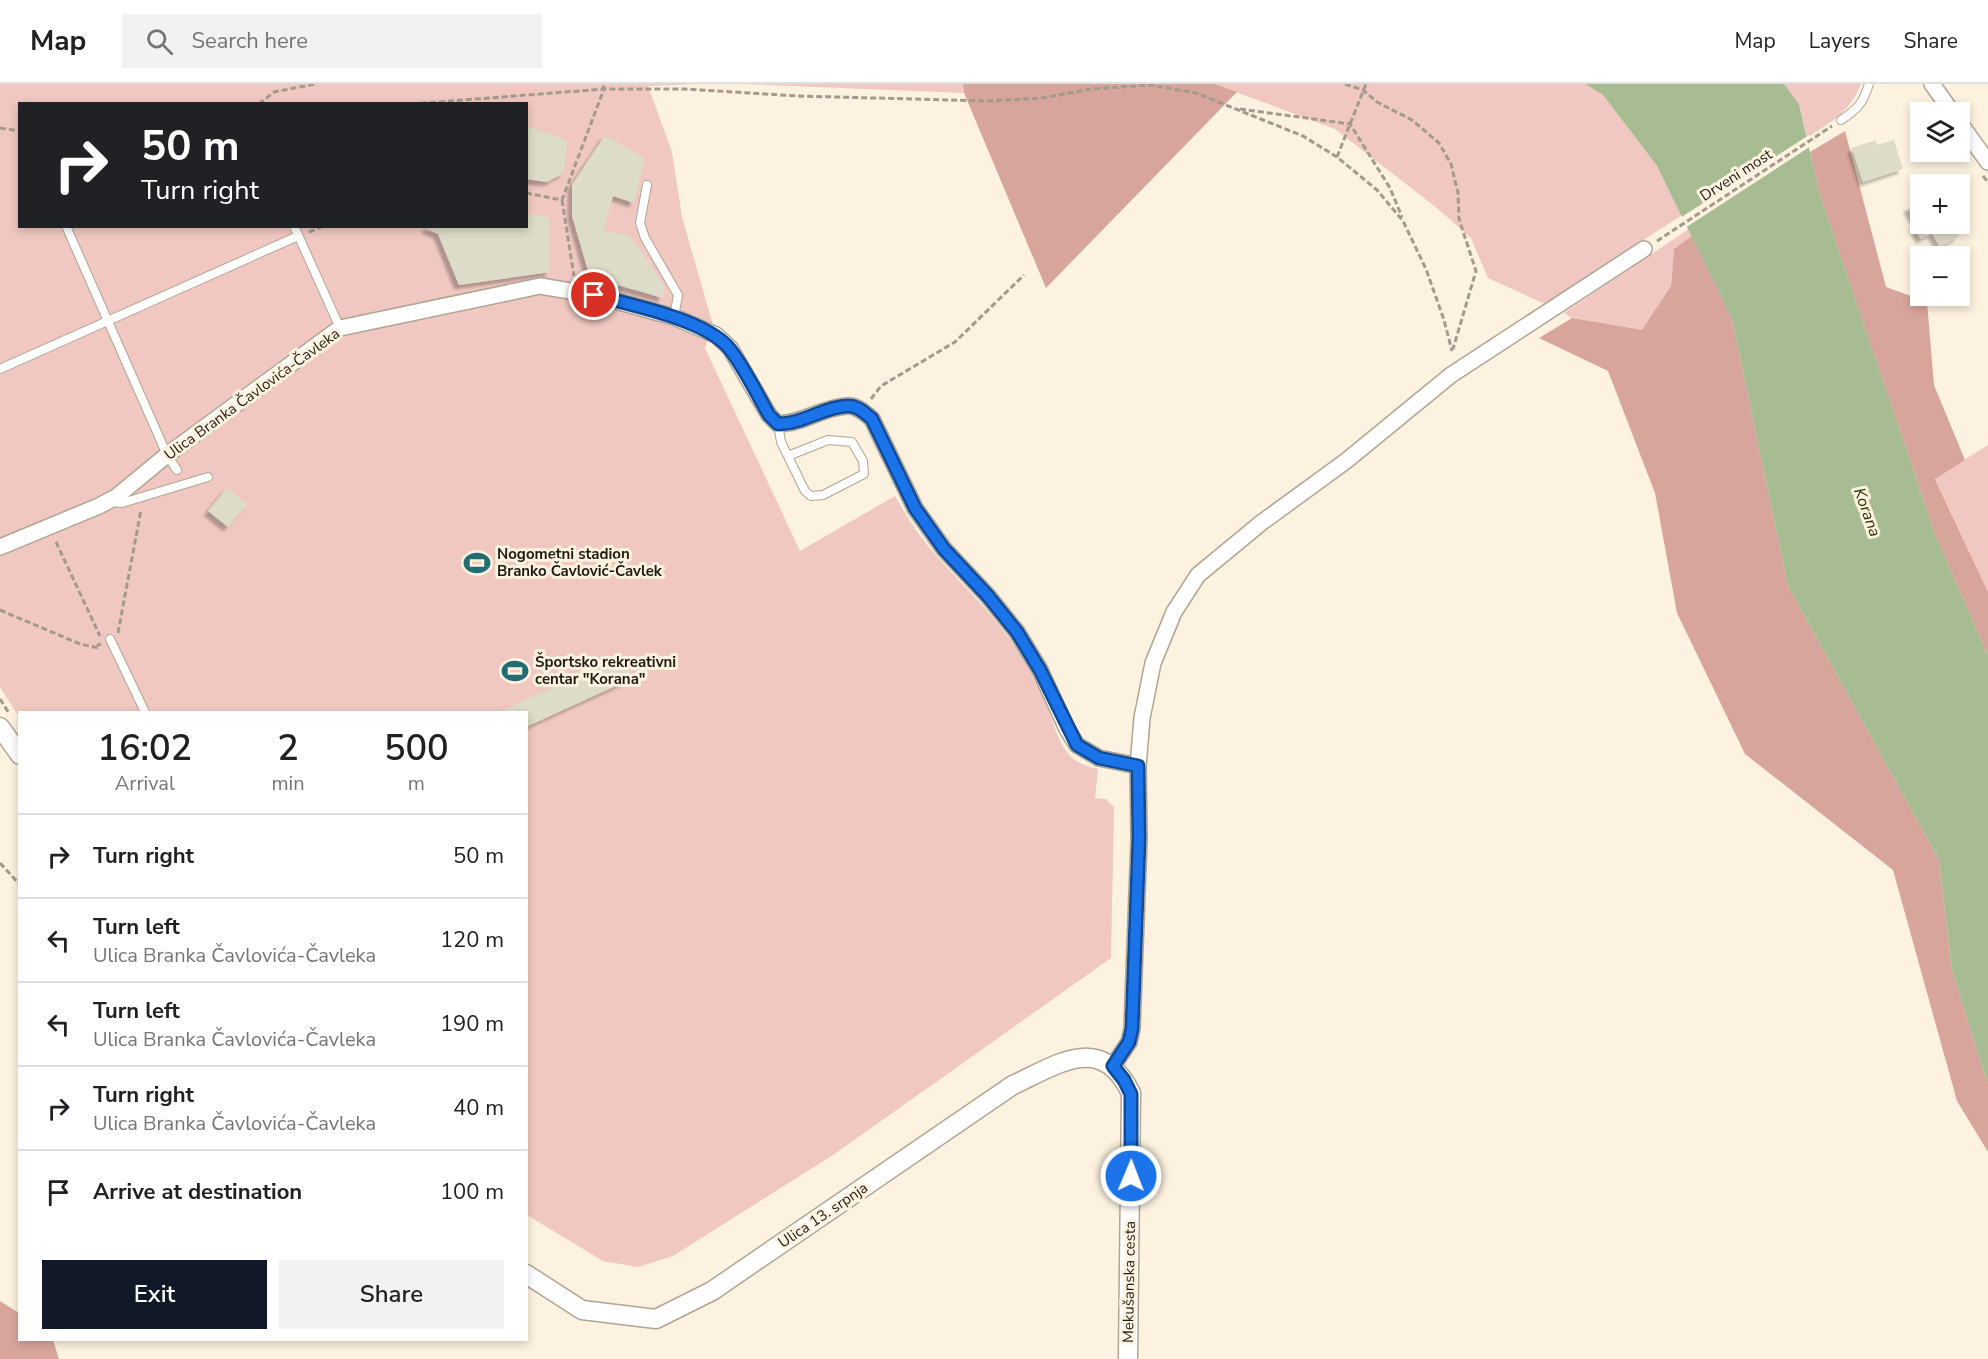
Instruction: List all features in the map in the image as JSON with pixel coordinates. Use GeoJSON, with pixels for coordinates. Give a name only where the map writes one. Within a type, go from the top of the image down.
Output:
{"type":"FeatureCollection","features":[{"type":"Feature","properties":{"kind":"street"},"geometry":{"type":"LineString","coordinates":[[1932,84],[1945,102]]}},
{"type":"Feature","properties":{"kind":"street"},"geometry":{"type":"LineString","coordinates":[[1970,137],[1988,162]]}},
{"type":"Feature","properties":{"kind":"street"},"geometry":{"type":"LineString","coordinates":[[1113,1066],[1129,1042],[1132,1029],[1139,839],[1138,766],[1142,718],[1152,663],[1174,612],[1198,575],[1261,523],[1346,461],[1451,375],[1644,249]]}},
{"type":"Feature","properties":{"kind":"street","name":"Ulica Branka Čavlovića-Čavleka"},"geometry":{"type":"LineString","coordinates":[[0,548],[108,501],[124,491],[167,455],[340,328],[540,286],[594,295],[674,318],[716,335],[729,348],[769,415],[778,424]]}},
{"type":"Feature","properties":{"kind":"street"},"geometry":{"type":"LineString","coordinates":[[778,424],[789,424],[849,405],[863,410],[872,419],[915,508],[944,549],[988,596],[1017,632],[1040,670],[1077,745],[1099,758],[1138,766]]}},
{"type":"Feature","properties":{"kind":"street"},"geometry":{"type":"LineString","coordinates":[[0,727],[18,752]]}},
{"type":"Feature","properties":{"kind":"street","name":"Ulica 13. srpnja"},"geometry":{"type":"LineString","coordinates":[[528,1275],[582,1310],[656,1319],[712,1291],[1013,1085],[1079,1057],[1093,1057],[1113,1066]]}},
{"type":"Feature","properties":{"kind":"street","name":"Mekušanska cesta"},"geometry":{"type":"LineString","coordinates":[[1113,1066],[1131,1094],[1128,1359]]}},
{"type":"Feature","properties":{"kind":"lane"},"geometry":{"type":"LineString","coordinates":[[1841,120],[1856,110],[1864,99],[1869,84]]}},
{"type":"Feature","properties":{"kind":"lane"},"geometry":{"type":"LineString","coordinates":[[648,185],[640,223],[645,238],[678,295],[674,318]]}},
{"type":"Feature","properties":{"kind":"lane"},"geometry":{"type":"LineString","coordinates":[[67,228],[167,455],[177,470]]}},
{"type":"Feature","properties":{"kind":"lane"},"geometry":{"type":"LineString","coordinates":[[295,228],[340,328]]}},
{"type":"Feature","properties":{"kind":"lane"},"geometry":{"type":"LineString","coordinates":[[0,369],[298,236]]}},
{"type":"Feature","properties":{"kind":"lane"},"geometry":{"type":"LineString","coordinates":[[778,424],[781,442],[805,491],[811,496],[823,495],[864,474],[863,461],[852,442],[828,440],[788,456]]}},
{"type":"Feature","properties":{"kind":"lane"},"geometry":{"type":"LineString","coordinates":[[108,501],[122,503],[208,477]]}},
{"type":"Feature","properties":{"kind":"lane"},"geometry":{"type":"LineString","coordinates":[[110,639],[145,711]]}},
{"type":"Feature","properties":{"kind":"path"},"geometry":{"type":"LineString","coordinates":[[262,102],[274,92],[315,84]]}},
{"type":"Feature","properties":{"kind":"path"},"geometry":{"type":"LineString","coordinates":[[574,276],[562,200],[604,89],[603,84]]}},
{"type":"Feature","properties":{"kind":"path"},"geometry":{"type":"LineString","coordinates":[[1345,84],[1363,90],[1377,102],[1412,120],[1439,144],[1451,164],[1458,193],[1459,219],[1476,271],[1452,351],[1451,375]]}},
{"type":"Feature","properties":{"kind":"path"},"geometry":{"type":"LineString","coordinates":[[1336,157],[1365,84]]}},
{"type":"Feature","properties":{"kind":"path"},"geometry":{"type":"LineString","coordinates":[[438,102],[604,89],[685,89],[798,96],[990,101],[1042,98],[1090,89],[1150,85],[1196,93],[1303,136],[1336,157],[1377,190],[1403,221]]}},
{"type":"Feature","properties":{"kind":"path"},"geometry":{"type":"LineString","coordinates":[[1235,108],[1350,124]]}},
{"type":"Feature","properties":{"kind":"path","name":"Drveni most"},"geometry":{"type":"LineString","coordinates":[[1644,249],[1841,120]]}},
{"type":"Feature","properties":{"kind":"path"},"geometry":{"type":"LineString","coordinates":[[1350,124],[1390,188],[1426,269],[1452,351]]}},
{"type":"Feature","properties":{"kind":"path"},"geometry":{"type":"LineString","coordinates":[[0,128],[18,131]]}},
{"type":"Feature","properties":{"kind":"path"},"geometry":{"type":"LineString","coordinates":[[528,193],[562,200]]}},
{"type":"Feature","properties":{"kind":"path"},"geometry":{"type":"LineString","coordinates":[[863,410],[881,386],[955,342],[1024,275]]}},
{"type":"Feature","properties":{"kind":"path"},"geometry":{"type":"LineString","coordinates":[[110,639],[117,636],[141,505]]}},
{"type":"Feature","properties":{"kind":"path"},"geometry":{"type":"LineString","coordinates":[[0,610],[80,644],[99,648],[98,645],[103,643],[56,542]]}},
{"type":"Feature","properties":{"kind":"path"},"geometry":{"type":"LineString","coordinates":[[0,863],[18,883]]}},
{"type":"Feature","properties":{"kind":"shaded area","name":"Športsko rekreativni centar \"Korana\""},"geometry":{"type":"Polygon","coordinates":[[[0,84],[700,84],[648,86],[672,152],[682,217],[713,325],[705,348],[800,551],[895,496],[910,522],[928,546],[1005,633],[1027,665],[1045,701],[1063,746],[1076,761],[1098,769],[1095,798],[1106,799],[1114,807],[1111,958],[833,1155],[673,1256],[638,1267],[603,1261],[528,1216],[528,711],[18,711],[18,715],[0,687],[0,84]]]}},
{"type":"Feature","properties":{"kind":"shaded area"},"geometry":{"type":"Polygon","coordinates":[[[744,84],[963,84],[964,93],[744,84]]]}},
{"type":"Feature","properties":{"kind":"shaded area"},"geometry":{"type":"Polygon","coordinates":[[[963,84],[1215,84],[1237,92],[1046,288],[964,93],[963,84]]]}},
{"type":"Feature","properties":{"kind":"shaded area"},"geometry":{"type":"Polygon","coordinates":[[[1215,84],[1585,84],[1603,95],[1657,166],[1682,215],[1545,304],[1488,278],[1471,238],[1437,208],[1335,129],[1215,84]]]}},
{"type":"Feature","properties":{"kind":"shaded area"},"geometry":{"type":"Polygon","coordinates":[[[1784,84],[1861,84],[1845,110],[1807,138],[1799,104],[1784,84]]]}},
{"type":"Feature","properties":{"kind":"shaded area"},"geometry":{"type":"Polygon","coordinates":[[[1845,131],[1886,287],[1910,296],[1910,306],[1927,306],[1934,385],[1965,460],[1935,479],[1988,592],[1988,656],[1935,534],[1819,192],[1810,152],[1845,131]]]}},
{"type":"Feature","properties":{"kind":"shaded area"},"geometry":{"type":"Polygon","coordinates":[[[1689,229],[1692,236],[1674,249],[1671,286],[1642,331],[1572,318],[1564,313],[1689,229]]]}},
{"type":"Feature","properties":{"kind":"shaded area"},"geometry":{"type":"Polygon","coordinates":[[[1692,236],[1732,319],[1788,586],[1939,860],[1952,970],[1988,1085],[1988,1152],[1957,1101],[1893,870],[1745,754],[1677,613],[1655,493],[1608,371],[1539,338],[1572,318],[1642,330],[1671,286],[1674,249],[1692,236]]]}},
{"type":"Feature","properties":{"kind":"shaded area"},"geometry":{"type":"Polygon","coordinates":[[[1988,445],[1988,592],[1935,478],[1988,445]]]}},
{"type":"Feature","properties":{"kind":"shaded area"},"geometry":{"type":"Polygon","coordinates":[[[0,1301],[18,1312],[18,1341],[53,1341],[59,1359],[0,1359],[0,1301]]]}},
{"type":"Feature","properties":{"kind":"water","name":"Korana"},"geometry":{"type":"Polygon","coordinates":[[[1585,84],[1784,84],[1799,104],[1819,192],[1935,534],[1988,656],[1988,1085],[1952,970],[1939,860],[1788,586],[1732,319],[1657,166],[1603,95],[1585,84]]]}},
{"type":"Feature","properties":{"kind":"pier"},"geometry":{"type":"Polygon","coordinates":[[[1809,135],[1811,146],[1685,228],[1680,218],[1809,135]]]}},
{"type":"Feature","properties":{"kind":"building"},"geometry":{"type":"Polygon","coordinates":[[[528,127],[567,140],[564,173],[547,182],[528,179],[528,127]]]}},
{"type":"Feature","properties":{"kind":"building"},"geometry":{"type":"Polygon","coordinates":[[[605,135],[645,159],[634,203],[613,196],[603,231],[628,235],[664,286],[663,298],[590,277],[572,216],[572,185],[605,135]]]}},
{"type":"Feature","properties":{"kind":"building"},"geometry":{"type":"Polygon","coordinates":[[[1876,140],[1877,145],[1894,140],[1903,169],[1863,182],[1852,148],[1876,140]]]}},
{"type":"Feature","properties":{"kind":"building"},"geometry":{"type":"Polygon","coordinates":[[[528,214],[549,217],[550,272],[459,285],[438,234],[427,229],[528,228],[528,214]]]}},
{"type":"Feature","properties":{"kind":"building"},"geometry":{"type":"Polygon","coordinates":[[[1918,234],[1930,234],[1921,239],[1918,234]]]}},
{"type":"Feature","properties":{"kind":"building"},"geometry":{"type":"Polygon","coordinates":[[[1933,234],[1958,234],[1959,236],[1942,246],[1939,246],[1933,234]]]}},
{"type":"Feature","properties":{"kind":"building"},"geometry":{"type":"Polygon","coordinates":[[[227,488],[247,504],[228,527],[208,511],[227,488]]]}},
{"type":"Feature","properties":{"kind":"building"},"geometry":{"type":"Polygon","coordinates":[[[622,656],[633,678],[528,726],[528,711],[501,711],[622,656]]]}},
{"type":"Feature","properties":{"kind":"place","name":"Nogometni stadion Branko Čavlović-Čavlek"},"geometry":{"type":"Point","coordinates":[477,563]}},
{"type":"Feature","properties":{"kind":"place","name":"Športsko rekreativni centar \"Korana\""},"geometry":{"type":"Point","coordinates":[515,671]}},
{"type":"Feature","properties":{"kind":"route"},"geometry":{"type":"LineString","coordinates":[[594,295],[674,318],[716,335],[729,348],[769,415],[778,424],[789,424],[849,405],[863,410],[872,419],[915,508],[944,549],[988,596],[1017,632],[1040,670],[1067,729],[1077,745],[1099,758],[1138,766],[1139,839],[1132,1029],[1129,1042],[1113,1066],[1131,1094],[1131,1176]]}}]}
